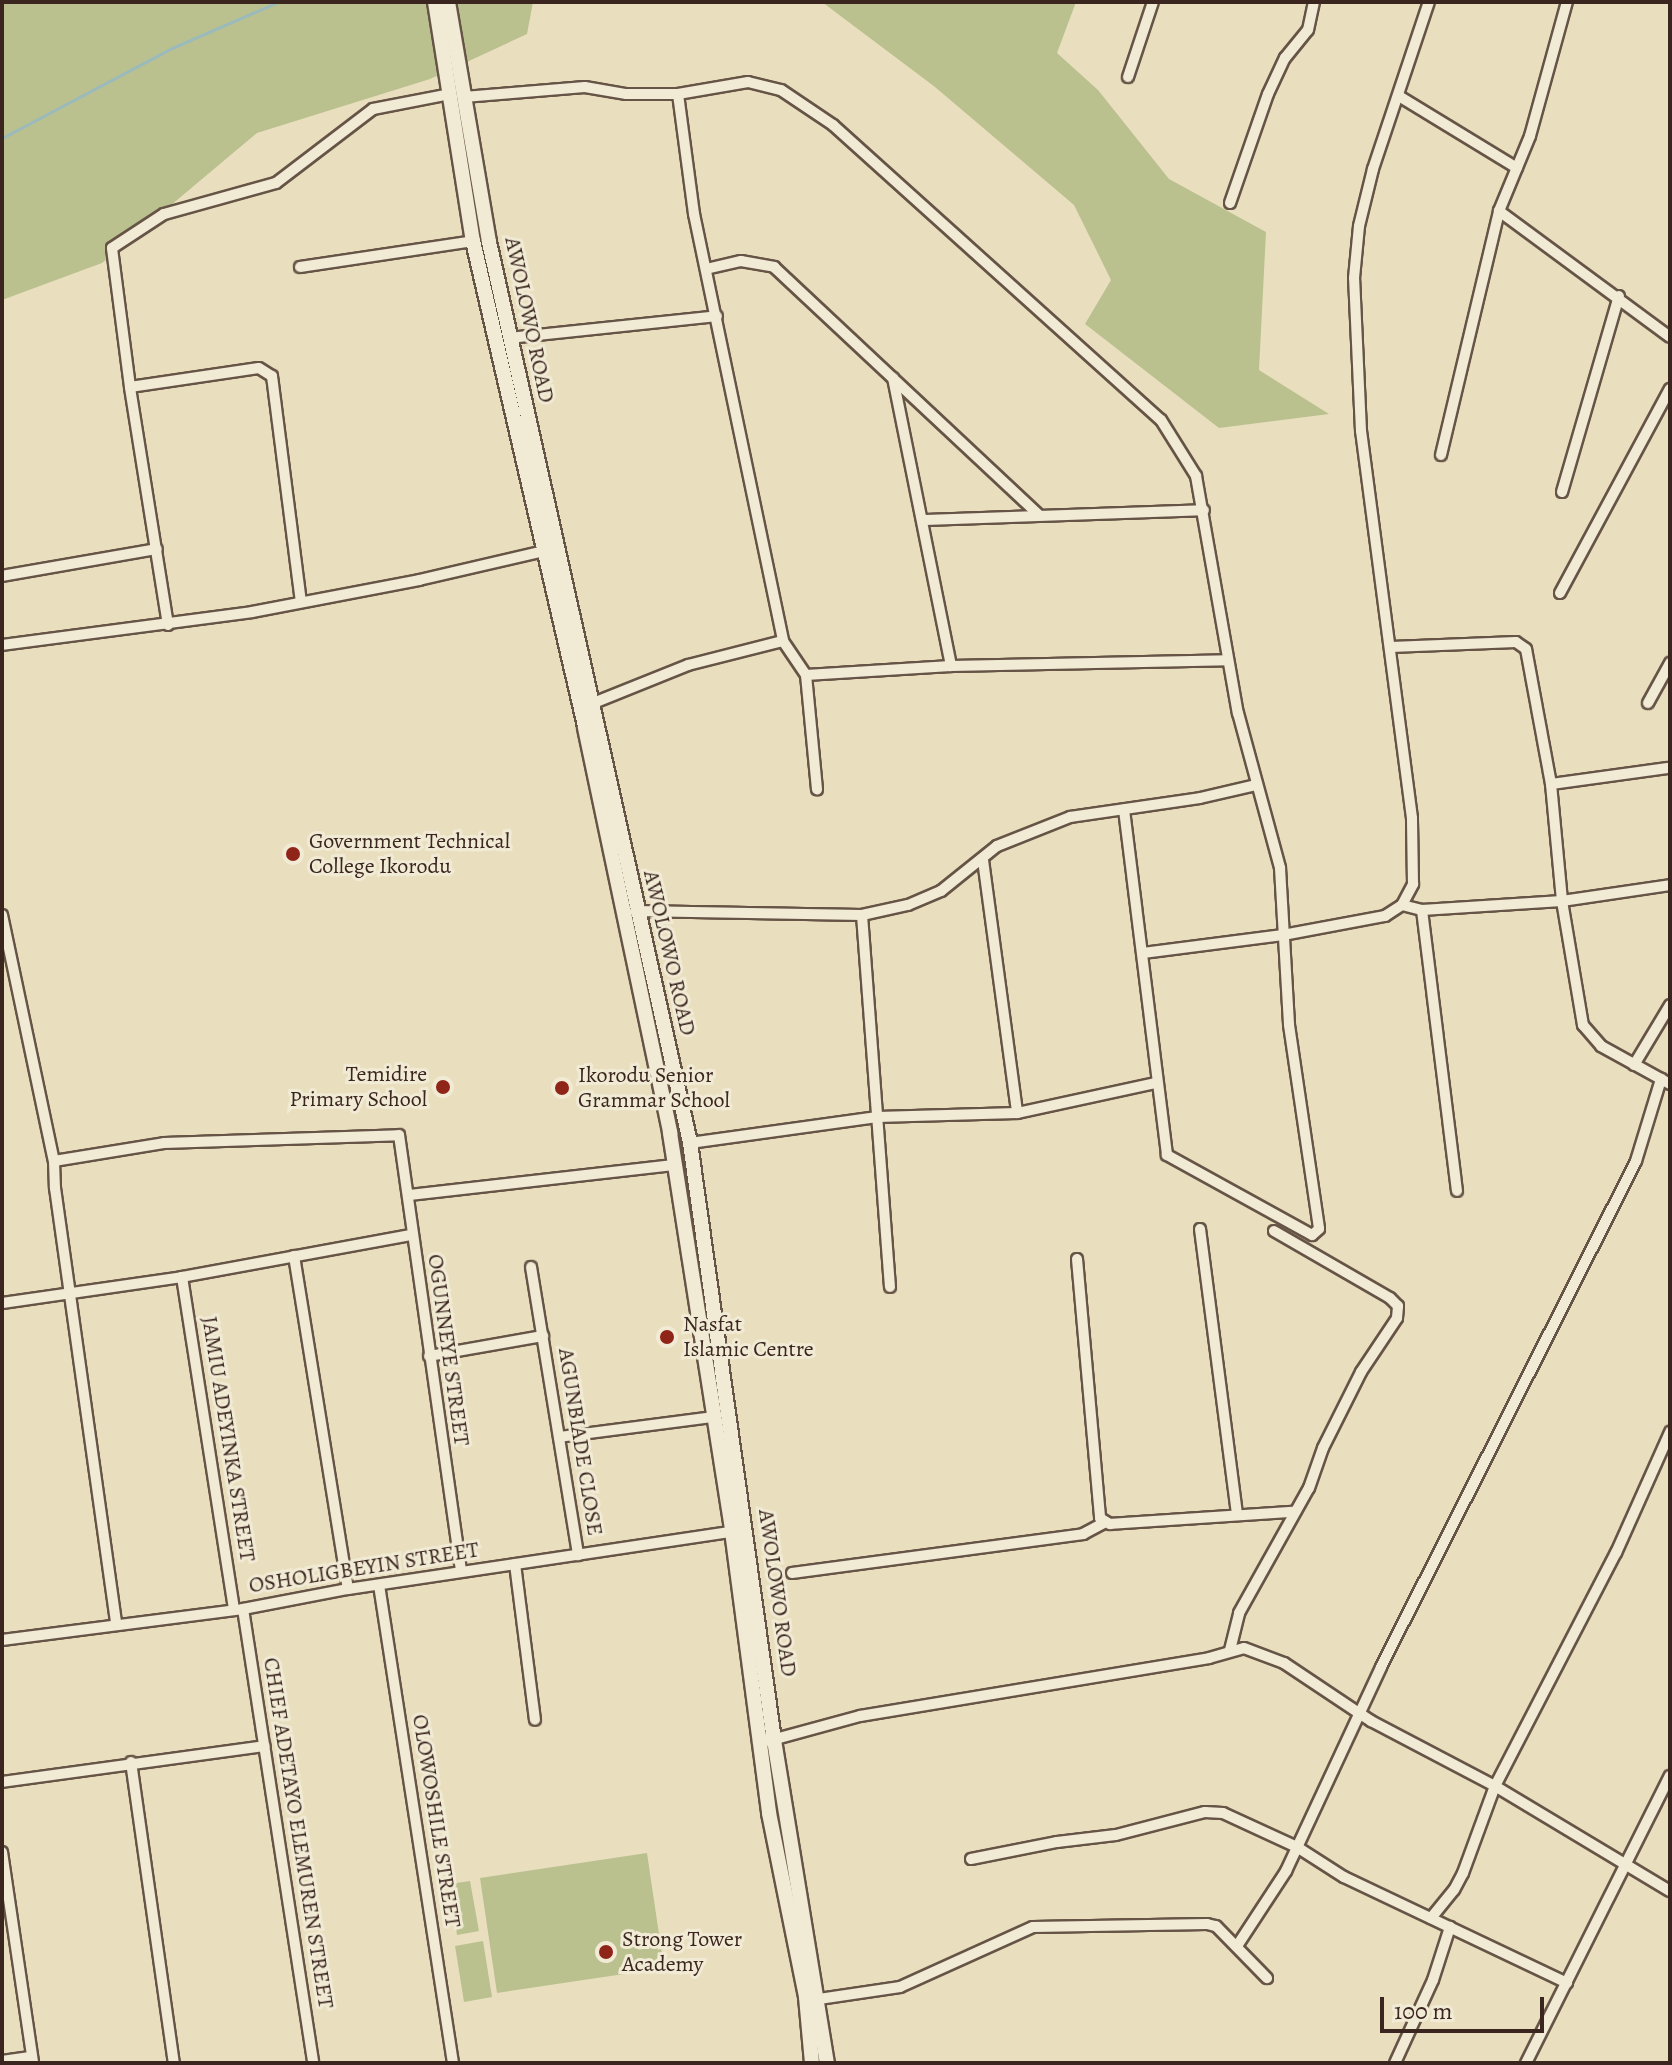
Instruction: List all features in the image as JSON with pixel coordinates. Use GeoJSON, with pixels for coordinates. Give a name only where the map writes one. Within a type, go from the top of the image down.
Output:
{"type":"FeatureCollection","features":[{"type":"Feature","properties":{"kind":"main road","name":"AWOLOWO ROAD"},"geometry":{"type":"LineString","coordinates":[[435,2],[635,911],[690,1143],[738,1530],[768,1741],[819,1999],[827,2063]]}},
{"type":"Feature","properties":{"kind":"main road","name":"AWOLOWO ROAD"},"geometry":{"type":"LineString","coordinates":[[448,2],[473,241],[545,551],[675,1165],[713,1417],[738,1530]]}},
{"type":"Feature","properties":{"kind":"main road","name":"AWOLOWO ROAD"},"geometry":{"type":"LineString","coordinates":[[768,1741],[769,1813],[806,1997],[812,2063]]}},
{"type":"Feature","properties":{"kind":"street"},"geometry":{"type":"LineString","coordinates":[[1128,77],[1153,2]]}},
{"type":"Feature","properties":{"kind":"street"},"geometry":{"type":"LineString","coordinates":[[1230,203],[1268,94],[1285,58],[1308,30],[1314,2]]}},
{"type":"Feature","properties":{"kind":"street"},"geometry":{"type":"LineString","coordinates":[[1143,953],[1283,935],[1385,916],[1402,905],[1413,884],[1415,847],[1361,431],[1356,250],[1373,169],[1429,2]]}},
{"type":"Feature","properties":{"kind":"street"},"geometry":{"type":"LineString","coordinates":[[1441,455],[1499,211],[1549,77],[1567,2]]}},
{"type":"Feature","properties":{"kind":"street"},"geometry":{"type":"LineString","coordinates":[[168,625],[130,387],[112,254],[115,243],[164,214],[276,183],[373,109],[457,96],[585,87],[626,94],[678,94],[748,82],[764,84],[796,98],[833,125],[1161,420],[1196,476],[1228,660],[1256,785],[1266,807],[1280,868],[1289,1025],[1319,1229],[1312,1235],[1172,1161],[1163,1144],[1124,810]]}},
{"type":"Feature","properties":{"kind":"street"},"geometry":{"type":"LineString","coordinates":[[678,94],[694,214],[783,641],[806,675],[817,789]]}},
{"type":"Feature","properties":{"kind":"street"},"geometry":{"type":"LineString","coordinates":[[1399,96],[1517,168]]}},
{"type":"Feature","properties":{"kind":"street"},"geometry":{"type":"LineString","coordinates":[[1499,211],[1619,296],[1670,337]]}},
{"type":"Feature","properties":{"kind":"street"},"geometry":{"type":"LineString","coordinates":[[300,267],[473,241]]}},
{"type":"Feature","properties":{"kind":"street"},"geometry":{"type":"LineString","coordinates":[[706,269],[741,261],[774,267],[1038,514]]}},
{"type":"Feature","properties":{"kind":"street"},"geometry":{"type":"LineString","coordinates":[[1562,492],[1619,296]]}},
{"type":"Feature","properties":{"kind":"street"},"geometry":{"type":"LineString","coordinates":[[509,338],[717,316]]}},
{"type":"Feature","properties":{"kind":"street"},"geometry":{"type":"LineString","coordinates":[[130,387],[259,368],[272,376],[301,601]]}},
{"type":"Feature","properties":{"kind":"street"},"geometry":{"type":"LineString","coordinates":[[892,376],[951,666]]}},
{"type":"Feature","properties":{"kind":"street"},"geometry":{"type":"LineString","coordinates":[[1560,593],[1670,389]]}},
{"type":"Feature","properties":{"kind":"street"},"geometry":{"type":"LineString","coordinates":[[923,520],[1204,510]]}},
{"type":"Feature","properties":{"kind":"street"},"geometry":{"type":"LineString","coordinates":[[2,576],[157,549]]}},
{"type":"Feature","properties":{"kind":"street"},"geometry":{"type":"LineString","coordinates":[[2,645],[168,625],[419,580],[545,551]]}},
{"type":"Feature","properties":{"kind":"street"},"geometry":{"type":"LineString","coordinates":[[591,704],[688,665],[783,641]]}},
{"type":"Feature","properties":{"kind":"street"},"geometry":{"type":"LineString","coordinates":[[1237,1946],[1256,1921],[1297,1847],[1359,1713],[1636,1161],[1666,1082],[1601,1046],[1583,1025],[1562,901],[1551,784],[1529,654],[1521,644],[1391,647]]}},
{"type":"Feature","properties":{"kind":"street"},"geometry":{"type":"LineString","coordinates":[[806,675],[951,666],[1228,660]]}},
{"type":"Feature","properties":{"kind":"street"},"geometry":{"type":"LineString","coordinates":[[1648,703],[1670,663]]}},
{"type":"Feature","properties":{"kind":"street"},"geometry":{"type":"LineString","coordinates":[[1551,784],[1668,768]]}},
{"type":"Feature","properties":{"kind":"street"},"geometry":{"type":"LineString","coordinates":[[635,911],[862,915],[908,905],[941,891],[1008,840],[1028,836],[1070,817],[1256,785]]}},
{"type":"Feature","properties":{"kind":"street"},"geometry":{"type":"LineString","coordinates":[[983,860],[1017,1113]]}},
{"type":"Feature","properties":{"kind":"street"},"geometry":{"type":"LineString","coordinates":[[1402,905],[1422,910],[1562,901],[1670,885]]}},
{"type":"Feature","properties":{"kind":"street"},"geometry":{"type":"LineString","coordinates":[[1422,910],[1457,1191]]}},
{"type":"Feature","properties":{"kind":"street"},"geometry":{"type":"LineString","coordinates":[[2,915],[54,1161],[69,1293],[116,1623]]}},
{"type":"Feature","properties":{"kind":"street"},"geometry":{"type":"LineString","coordinates":[[862,915],[890,1287]]}},
{"type":"Feature","properties":{"kind":"street"},"geometry":{"type":"LineString","coordinates":[[1634,1065],[1670,1005]]}},
{"type":"Feature","properties":{"kind":"street"},"geometry":{"type":"LineString","coordinates":[[690,1143],[877,1117],[1017,1113],[1156,1083]]}},
{"type":"Feature","properties":{"kind":"street","name":"OGUNNEYE STREET"},"geometry":{"type":"LineString","coordinates":[[54,1161],[164,1143],[399,1135],[410,1195],[411,1235],[461,1571]]}},
{"type":"Feature","properties":{"kind":"street"},"geometry":{"type":"LineString","coordinates":[[410,1195],[675,1165]]}},
{"type":"Feature","properties":{"kind":"street"},"geometry":{"type":"LineString","coordinates":[[1200,1229],[1237,1513]]}},
{"type":"Feature","properties":{"kind":"street"},"geometry":{"type":"LineString","coordinates":[[1230,1650],[1239,1613],[1292,1512],[1309,1488],[1323,1448],[1361,1372],[1397,1318],[1398,1306],[1390,1298],[1274,1231]]}},
{"type":"Feature","properties":{"kind":"street"},"geometry":{"type":"LineString","coordinates":[[2,1303],[182,1277],[411,1235]]}},
{"type":"Feature","properties":{"kind":"street"},"geometry":{"type":"LineString","coordinates":[[294,1256],[348,1589]]}},
{"type":"Feature","properties":{"kind":"street"},"geometry":{"type":"LineString","coordinates":[[1077,1259],[1100,1518],[1104,1523]]}},
{"type":"Feature","properties":{"kind":"street","name":"AGUNBIADE CLOSE"},"geometry":{"type":"LineString","coordinates":[[531,1267],[578,1555]]}},
{"type":"Feature","properties":{"kind":"street","name":"JAMIU ADEYINKA STREET"},"geometry":{"type":"LineString","coordinates":[[182,1277],[239,1608]]}},
{"type":"Feature","properties":{"kind":"street","name":"AGUNBIADE CLOSE"},"geometry":{"type":"LineString","coordinates":[[429,1356],[543,1336]]}},
{"type":"Feature","properties":{"kind":"street"},"geometry":{"type":"LineString","coordinates":[[559,1437],[713,1417]]}},
{"type":"Feature","properties":{"kind":"street"},"geometry":{"type":"LineString","coordinates":[[1431,1918],[1454,1890],[1463,1873],[1495,1786],[1616,1553],[1670,1432]]}},
{"type":"Feature","properties":{"kind":"street"},"geometry":{"type":"LineString","coordinates":[[792,1573],[1068,1537],[1083,1534],[1104,1523],[1292,1512]]}},
{"type":"Feature","properties":{"kind":"street","name":"OSHOLIGBEYIN STREET"},"geometry":{"type":"LineString","coordinates":[[2,1640],[239,1608],[738,1530]]}},
{"type":"Feature","properties":{"kind":"street"},"geometry":{"type":"LineString","coordinates":[[515,1564],[535,1720]]}},
{"type":"Feature","properties":{"kind":"street","name":"OLOWOSHILE STREET"},"geometry":{"type":"LineString","coordinates":[[379,1585],[453,2063]]}},
{"type":"Feature","properties":{"kind":"street","name":"CHIEF ADETAYO ELEMUREN STREET"},"geometry":{"type":"LineString","coordinates":[[239,1608],[265,1746],[313,2063]]}},
{"type":"Feature","properties":{"kind":"street"},"geometry":{"type":"LineString","coordinates":[[768,1741],[860,1716],[1209,1658],[1244,1648],[1273,1658],[1359,1713],[1495,1786],[1670,1891]]}},
{"type":"Feature","properties":{"kind":"street"},"geometry":{"type":"LineString","coordinates":[[2,1782],[265,1746]]}},
{"type":"Feature","properties":{"kind":"street"},"geometry":{"type":"LineString","coordinates":[[131,1762],[174,2063]]}},
{"type":"Feature","properties":{"kind":"street"},"geometry":{"type":"LineString","coordinates":[[1526,2063],[1670,1776]]}},
{"type":"Feature","properties":{"kind":"street"},"geometry":{"type":"LineString","coordinates":[[971,1859],[1057,1842],[1116,1835],[1205,1812],[1223,1813],[1297,1847],[1344,1877],[1567,1983]]}},
{"type":"Feature","properties":{"kind":"street"},"geometry":{"type":"LineString","coordinates":[[2,1852],[7,1922],[32,2060],[2,2061]]}},
{"type":"Feature","properties":{"kind":"street"},"geometry":{"type":"LineString","coordinates":[[819,1999],[900,1987],[1033,1927],[1207,1924],[1216,1926],[1267,1978]]}},
{"type":"Feature","properties":{"kind":"street"},"geometry":{"type":"LineString","coordinates":[[1395,2063],[1433,1980],[1450,1927]]}},
{"type":"Feature","properties":{"kind":"green space"},"geometry":{"type":"Polygon","coordinates":[[[2,2],[533,2],[527,34],[430,79],[257,133],[102,263],[2,300],[2,2]]]}},
{"type":"Feature","properties":{"kind":"green space"},"geometry":{"type":"Polygon","coordinates":[[[822,2],[1076,2],[1057,53],[1098,90],[1169,179],[1266,232],[1259,370],[1329,414],[1219,428],[1085,324],[1111,280],[1074,205],[935,87],[822,2]]]}},
{"type":"Feature","properties":{"kind":"green space"},"geometry":{"type":"Polygon","coordinates":[[[647,1853],[664,1968],[497,1993],[480,1878],[647,1853]]]}},
{"type":"Feature","properties":{"kind":"green space"},"geometry":{"type":"Polygon","coordinates":[[[470,1881],[479,1931],[457,1935],[449,1884],[470,1881]]]}},
{"type":"Feature","properties":{"kind":"green space"},"geometry":{"type":"Polygon","coordinates":[[[483,1941],[492,1997],[464,2002],[455,1946],[483,1941]]]}},
{"type":"Feature","properties":{"kind":"waterway"},"geometry":{"type":"LineString","coordinates":[[2,138],[172,48],[278,2]]}},
{"type":"Feature","properties":{"kind":"place","name":"Government Technical College Ikorodu"},"geometry":{"type":"Point","coordinates":[293,854]}},
{"type":"Feature","properties":{"kind":"place","name":"Temidire Primary School"},"geometry":{"type":"Point","coordinates":[443,1087]}},
{"type":"Feature","properties":{"kind":"place","name":"Ikorodu Senior Grammar School"},"geometry":{"type":"Point","coordinates":[562,1088]}},
{"type":"Feature","properties":{"kind":"place","name":"Nasfat Islamic Centre"},"geometry":{"type":"Point","coordinates":[667,1337]}},
{"type":"Feature","properties":{"kind":"place","name":"Strong Tower Academy"},"geometry":{"type":"Point","coordinates":[606,1952]}}]}
